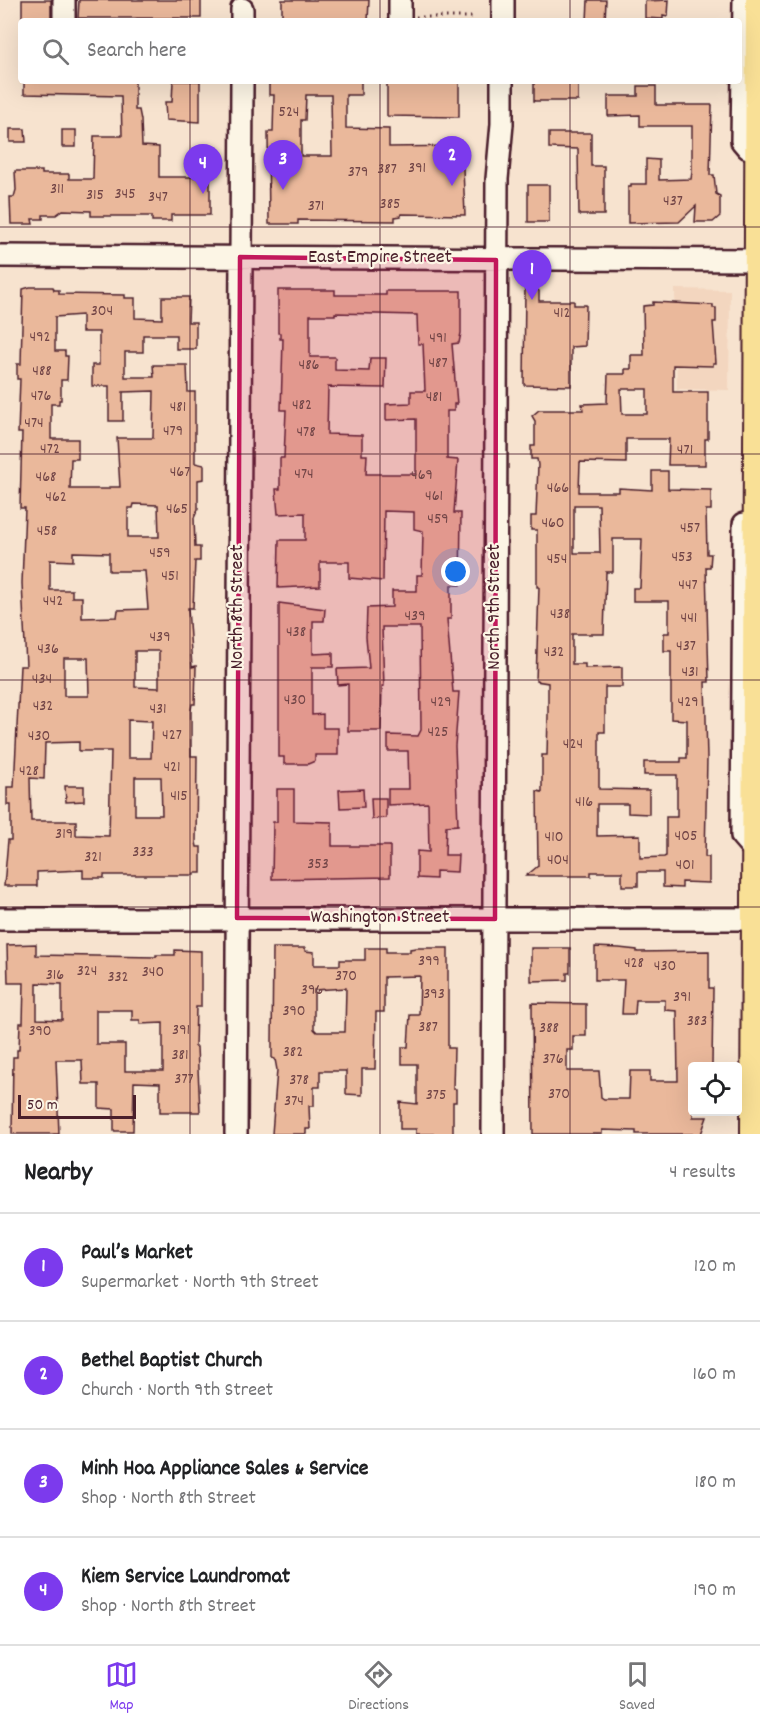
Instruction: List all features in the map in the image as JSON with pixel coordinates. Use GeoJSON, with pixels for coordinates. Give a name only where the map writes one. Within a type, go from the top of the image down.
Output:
{"type":"FeatureCollection","features":[{"type":"Feature","properties":{"kind":"main road"},"geometry":{"type":"LineString","coordinates":[[754,1134],[757,920],[755,851],[759,0]]}},
{"type":"Feature","properties":{"kind":"street"},"geometry":{"type":"LineString","coordinates":[[64,0],[64,18]]}},
{"type":"Feature","properties":{"kind":"street"},"geometry":{"type":"LineString","coordinates":[[503,0],[503,18]]}},
{"type":"Feature","properties":{"kind":"street"},"geometry":{"type":"LineString","coordinates":[[744,0],[742,141],[748,148],[758,150]]}},
{"type":"Feature","properties":{"kind":"street","name":"North 8th Street"},"geometry":{"type":"LineString","coordinates":[[236,1134],[242,84]]}},
{"type":"Feature","properties":{"kind":"street","name":"North 9th Street"},"geometry":{"type":"LineString","coordinates":[[493,1134],[496,260],[502,84]]}},
{"type":"Feature","properties":{"kind":"street","name":"East Empire Street"},"geometry":{"type":"LineString","coordinates":[[0,256],[758,260]]}},
{"type":"Feature","properties":{"kind":"street","name":"Washington Street"},"geometry":{"type":"LineString","coordinates":[[0,919],[757,920]]}},
{"type":"Feature","properties":{"kind":"street"},"geometry":{"type":"LineString","coordinates":[[742,1134],[742,999],[755,982]]}},
{"type":"Feature","properties":{"kind":"path"},"geometry":{"type":"LineString","coordinates":[[403,13],[474,17]]}},
{"type":"Feature","properties":{"kind":"highlighted area"},"geometry":{"type":"Polygon","coordinates":[[[240,257],[496,260],[495,919],[237,918],[240,257]]]}},
{"type":"Feature","properties":{"kind":"shaded area"},"geometry":{"type":"Polygon","coordinates":[[[675,289],[730,290],[729,390],[677,389],[675,289]]]}},
{"type":"Feature","properties":{"kind":"building"},"geometry":{"type":"Polygon","coordinates":[[[22,0],[51,0],[51,18],[22,18],[22,0]]]}},
{"type":"Feature","properties":{"kind":"building"},"geometry":{"type":"Polygon","coordinates":[[[79,0],[201,0],[201,18],[78,18],[79,0]]]}},
{"type":"Feature","properties":{"kind":"building"},"geometry":{"type":"Polygon","coordinates":[[[282,0],[369,0],[368,18],[282,18],[282,0]]]}},
{"type":"Feature","properties":{"kind":"building"},"geometry":{"type":"Polygon","coordinates":[[[588,0],[606,0],[605,18],[587,18],[588,0]]]}},
{"type":"Feature","properties":{"kind":"building"},"geometry":{"type":"Polygon","coordinates":[[[669,0],[668,16],[645,18],[645,1],[669,0]]]}},
{"type":"Feature","properties":{"kind":"building"},"geometry":{"type":"Polygon","coordinates":[[[24,84],[135,84],[135,110],[139,110],[141,120],[142,146],[159,147],[159,177],[195,177],[195,170],[210,170],[210,215],[171,215],[171,221],[152,221],[152,216],[91,216],[91,211],[63,210],[56,215],[43,215],[43,219],[32,219],[33,224],[11,224],[10,197],[14,197],[16,190],[15,171],[42,171],[42,174],[69,174],[69,179],[93,179],[94,136],[122,136],[121,96],[24,94],[24,84]]]}},
{"type":"Feature","properties":{"kind":"building"},"geometry":{"type":"Polygon","coordinates":[[[173,84],[200,84],[200,122],[166,120],[165,102],[172,102],[173,84]]]}},
{"type":"Feature","properties":{"kind":"building"},"geometry":{"type":"Polygon","coordinates":[[[269,84],[361,84],[361,95],[346,95],[346,128],[389,129],[389,147],[462,146],[465,215],[401,214],[395,217],[395,221],[298,220],[298,224],[269,224],[268,132],[273,132],[274,95],[269,95],[269,84]],[[306,95],[305,120],[301,120],[301,156],[332,156],[331,95],[306,95]]]}},
{"type":"Feature","properties":{"kind":"building"},"geometry":{"type":"Polygon","coordinates":[[[387,84],[459,84],[459,117],[387,116],[387,84]]]}},
{"type":"Feature","properties":{"kind":"building"},"geometry":{"type":"Polygon","coordinates":[[[534,84],[578,84],[578,101],[534,101],[534,84]]]}},
{"type":"Feature","properties":{"kind":"building"},"geometry":{"type":"Polygon","coordinates":[[[638,86],[656,86],[656,105],[712,105],[710,175],[714,175],[716,194],[720,196],[720,216],[713,222],[695,222],[696,206],[679,222],[628,223],[628,187],[631,187],[631,184],[646,184],[646,159],[659,160],[659,180],[691,179],[692,172],[692,126],[640,126],[640,115],[608,116],[608,96],[638,96],[638,86]]]}},
{"type":"Feature","properties":{"kind":"building"},"geometry":{"type":"Polygon","coordinates":[[[10,129],[25,129],[26,142],[10,142],[10,129]]]}},
{"type":"Feature","properties":{"kind":"building"},"geometry":{"type":"Polygon","coordinates":[[[62,130],[76,130],[76,147],[62,147],[62,130]]]}},
{"type":"Feature","properties":{"kind":"building"},"geometry":{"type":"Polygon","coordinates":[[[549,133],[591,133],[591,166],[604,166],[604,215],[579,215],[578,149],[549,148],[549,133]]]}},
{"type":"Feature","properties":{"kind":"building"},"geometry":{"type":"Polygon","coordinates":[[[528,185],[549,185],[549,222],[528,222],[528,185]]]}},
{"type":"Feature","properties":{"kind":"building"},"geometry":{"type":"Polygon","coordinates":[[[53,287],[54,290],[59,290],[59,294],[125,295],[125,298],[135,298],[135,318],[162,319],[162,297],[189,297],[188,322],[196,322],[196,349],[176,349],[176,335],[143,335],[143,352],[125,352],[125,377],[154,377],[153,365],[187,365],[188,392],[195,392],[195,463],[204,465],[204,479],[198,480],[198,509],[194,518],[195,547],[200,547],[200,561],[195,561],[193,608],[188,608],[192,667],[196,666],[195,704],[192,704],[191,710],[191,756],[197,756],[196,842],[197,847],[201,847],[201,873],[194,873],[194,875],[104,875],[104,878],[83,878],[83,870],[37,872],[37,886],[4,886],[8,840],[11,840],[11,805],[7,805],[7,787],[14,787],[20,666],[26,666],[22,583],[25,508],[20,508],[22,433],[18,433],[20,379],[17,379],[17,364],[21,364],[23,289],[53,287]],[[82,315],[55,317],[55,351],[65,351],[65,356],[68,356],[67,380],[61,380],[59,404],[51,404],[51,439],[78,439],[78,459],[71,459],[70,489],[120,487],[117,438],[153,438],[154,391],[123,392],[123,421],[109,421],[109,386],[92,386],[92,365],[99,365],[99,332],[82,332],[82,315]],[[134,504],[133,508],[128,508],[128,537],[159,537],[158,505],[134,504]],[[73,552],[73,561],[50,560],[50,590],[72,590],[72,597],[82,597],[82,618],[117,617],[118,610],[148,609],[145,571],[109,571],[109,553],[73,552]],[[135,651],[135,687],[159,688],[159,651],[135,651]],[[64,658],[64,696],[89,696],[88,658],[64,658]],[[128,720],[128,758],[151,758],[152,721],[128,720]],[[79,742],[45,743],[44,779],[30,778],[31,821],[76,821],[76,835],[109,836],[111,751],[79,751],[79,742]],[[135,777],[135,815],[162,815],[161,777],[135,777]]]}},
{"type":"Feature","properties":{"kind":"building"},"geometry":{"type":"Polygon","coordinates":[[[525,288],[535,288],[539,291],[539,301],[574,301],[574,305],[586,305],[585,346],[571,347],[571,386],[524,385],[525,288]]]}},
{"type":"Feature","properties":{"kind":"building"},"geometry":{"type":"Polygon","coordinates":[[[278,290],[335,290],[335,295],[386,295],[386,291],[461,291],[461,333],[459,343],[452,344],[457,404],[454,404],[454,411],[447,411],[447,459],[458,460],[454,513],[461,513],[460,585],[451,585],[451,619],[447,619],[453,692],[459,692],[455,746],[458,825],[446,826],[445,855],[458,855],[457,872],[436,871],[436,879],[417,878],[417,851],[429,852],[428,803],[388,805],[388,789],[409,789],[408,751],[388,751],[388,735],[418,736],[421,730],[420,627],[382,627],[384,686],[382,686],[381,731],[348,731],[348,684],[338,685],[337,669],[369,668],[366,637],[367,608],[392,607],[392,591],[417,591],[417,575],[422,575],[423,531],[414,529],[414,512],[384,511],[383,581],[349,578],[349,562],[320,562],[320,586],[278,588],[279,540],[305,540],[305,513],[278,514],[276,489],[280,489],[280,458],[284,458],[286,410],[281,410],[283,339],[280,339],[280,333],[278,333],[278,290]],[[335,313],[335,315],[310,315],[310,357],[335,357],[335,370],[369,371],[370,358],[386,358],[385,388],[328,387],[327,434],[362,435],[362,455],[367,455],[366,474],[416,474],[416,419],[386,420],[386,404],[411,403],[411,391],[425,391],[423,344],[418,344],[417,315],[335,313]]]}},
{"type":"Feature","properties":{"kind":"building"},"geometry":{"type":"Polygon","coordinates":[[[653,302],[713,305],[713,308],[716,308],[716,322],[713,322],[716,363],[713,363],[713,366],[673,365],[673,392],[708,392],[708,439],[705,439],[705,465],[668,465],[669,439],[626,439],[626,463],[580,462],[579,492],[619,492],[619,488],[652,490],[652,471],[668,471],[668,489],[711,490],[711,510],[706,510],[707,554],[711,554],[710,567],[706,567],[709,682],[705,682],[707,758],[705,857],[709,857],[709,883],[682,882],[682,888],[663,887],[663,872],[638,872],[638,886],[622,886],[622,872],[591,872],[591,876],[526,876],[538,866],[537,791],[542,792],[542,755],[547,755],[548,715],[548,683],[536,681],[539,587],[537,587],[537,530],[531,530],[531,516],[536,516],[538,465],[537,459],[531,459],[531,446],[535,446],[535,421],[532,416],[539,410],[583,410],[582,404],[607,403],[608,374],[625,374],[625,369],[631,369],[631,355],[644,355],[643,306],[653,305],[653,302]],[[621,389],[622,414],[647,414],[647,389],[621,389]],[[574,505],[574,553],[600,553],[599,505],[574,505]],[[613,539],[613,572],[606,572],[604,634],[572,634],[572,664],[585,664],[585,668],[622,667],[622,687],[605,687],[605,732],[599,732],[599,789],[649,790],[649,814],[628,813],[628,804],[597,804],[597,836],[640,835],[640,858],[664,857],[666,856],[666,817],[677,817],[677,775],[644,775],[644,762],[681,762],[681,758],[687,758],[687,720],[671,719],[671,651],[664,651],[664,633],[669,633],[669,601],[633,601],[633,588],[640,588],[642,539],[613,539]]]}},
{"type":"Feature","properties":{"kind":"building"},"geometry":{"type":"Polygon","coordinates":[[[279,603],[325,609],[324,621],[313,621],[313,654],[333,653],[333,667],[312,667],[312,715],[323,714],[323,728],[338,728],[338,755],[315,755],[315,761],[308,764],[284,764],[284,757],[279,757],[279,603]]]}},
{"type":"Feature","properties":{"kind":"building"},"geometry":{"type":"Polygon","coordinates":[[[65,786],[84,786],[84,801],[66,802],[65,786]]]}},
{"type":"Feature","properties":{"kind":"building"},"geometry":{"type":"Polygon","coordinates":[[[277,789],[294,789],[294,821],[332,822],[332,846],[390,846],[390,877],[272,879],[273,822],[277,822],[277,789]]]}},
{"type":"Feature","properties":{"kind":"building"},"geometry":{"type":"Polygon","coordinates":[[[363,789],[364,807],[340,808],[339,790],[363,789]]]}},
{"type":"Feature","properties":{"kind":"building"},"geometry":{"type":"Polygon","coordinates":[[[371,798],[386,798],[386,818],[372,819],[371,798]]]}},
{"type":"Feature","properties":{"kind":"building"},"geometry":{"type":"Polygon","coordinates":[[[36,944],[36,955],[156,957],[156,955],[175,955],[175,950],[201,951],[201,1007],[196,1007],[195,1047],[197,1047],[200,1112],[160,1112],[160,1083],[134,1082],[133,1131],[114,1131],[114,1109],[99,1108],[99,1084],[83,1084],[82,1060],[56,1060],[59,1134],[12,1134],[13,1057],[17,1057],[17,1050],[19,1050],[20,1023],[23,1023],[24,983],[8,983],[7,945],[36,944]],[[37,983],[37,1019],[62,1020],[62,984],[37,983]],[[96,1010],[96,1044],[125,1044],[125,1071],[163,1071],[163,1023],[140,1024],[140,1020],[132,1020],[132,1010],[96,1010]]]}},
{"type":"Feature","properties":{"kind":"building"},"geometry":{"type":"Polygon","coordinates":[[[595,947],[637,950],[637,952],[709,951],[709,988],[713,988],[712,1062],[688,1062],[688,1116],[707,1117],[701,1134],[636,1134],[636,1131],[602,1130],[602,1134],[533,1134],[532,1003],[586,1004],[586,1036],[573,1036],[573,1050],[567,1050],[567,1071],[599,1071],[601,1097],[604,1099],[629,1099],[630,1071],[650,1071],[650,1081],[678,1081],[677,1011],[665,1010],[665,1000],[636,1000],[635,1014],[622,1014],[624,980],[595,980],[595,947]]]}},
{"type":"Feature","properties":{"kind":"building"},"geometry":{"type":"Polygon","coordinates":[[[273,948],[305,948],[305,951],[314,952],[314,965],[340,965],[340,960],[365,960],[365,948],[386,948],[386,952],[410,952],[410,949],[416,948],[448,948],[448,1048],[454,1048],[453,1089],[456,1089],[456,1102],[453,1102],[453,1134],[416,1134],[416,1129],[400,1129],[400,1102],[417,1104],[417,1064],[402,1064],[402,1047],[408,1047],[410,1015],[419,1015],[420,976],[384,977],[384,1012],[376,1012],[375,1069],[362,1069],[362,1095],[346,1094],[346,1071],[320,1071],[320,1087],[314,1087],[314,1106],[309,1106],[310,1129],[306,1129],[306,1134],[272,1134],[277,1070],[275,1059],[272,1058],[273,948]],[[346,988],[314,990],[314,1029],[317,1032],[345,1032],[346,988]]]}},
{"type":"Feature","properties":{"kind":"building"},"geometry":{"type":"Polygon","coordinates":[[[531,948],[570,948],[570,973],[567,973],[567,980],[531,981],[531,948]]]}},
{"type":"Feature","properties":{"kind":"place","name":"Bethel Baptist Church"},"geometry":{"type":"Point","coordinates":[452,186]}},
{"type":"Feature","properties":{"kind":"place","name":"Minh Hoa Appliance Sales & Service"},"geometry":{"type":"Point","coordinates":[283,190]}},
{"type":"Feature","properties":{"kind":"place","name":"Kiem Service Laundromat"},"geometry":{"type":"Point","coordinates":[203,194]}},
{"type":"Feature","properties":{"kind":"place","name":"Paul’s Market"},"geometry":{"type":"Point","coordinates":[532,300]}}]}
